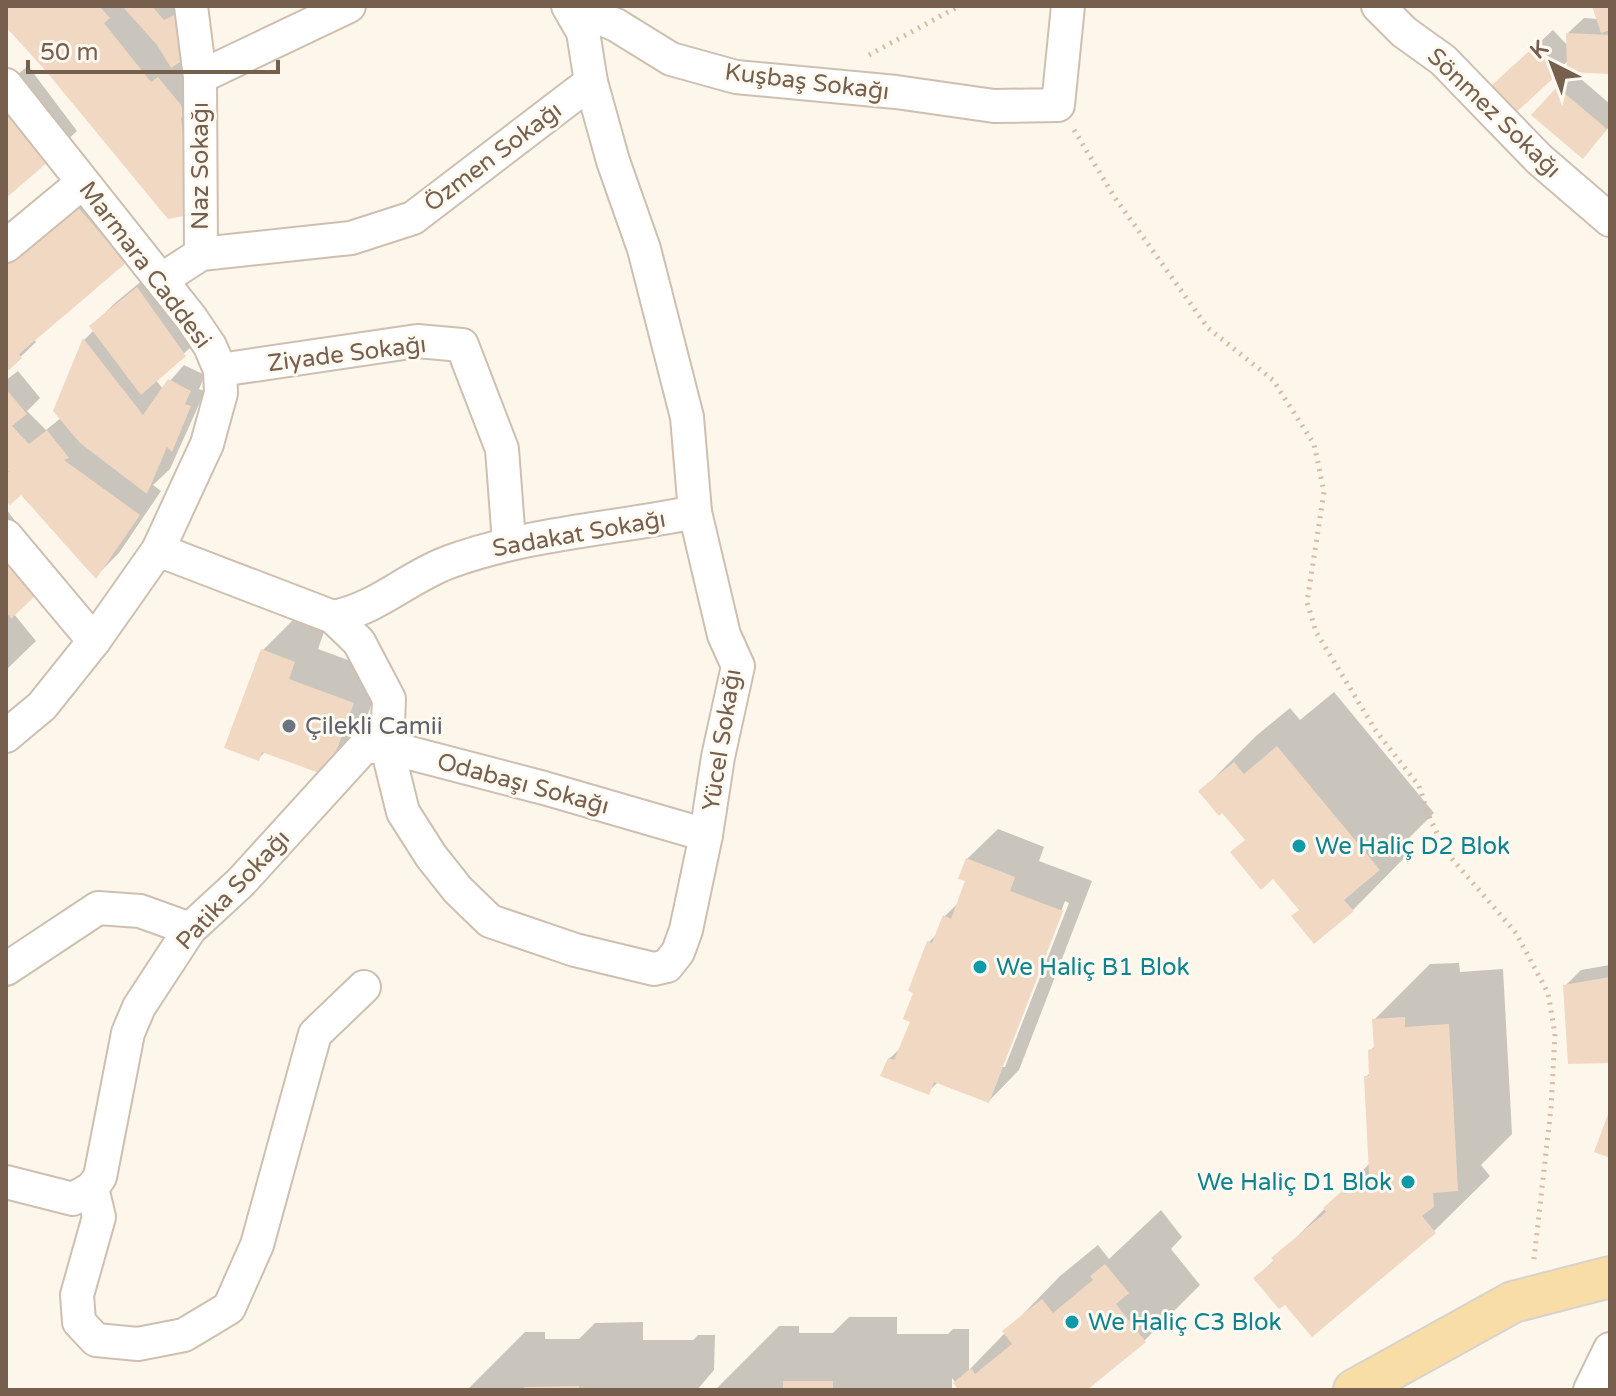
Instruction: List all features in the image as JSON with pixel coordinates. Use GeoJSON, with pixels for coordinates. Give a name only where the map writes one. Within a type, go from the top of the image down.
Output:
{"type":"FeatureCollection","features":[{"type":"Feature","properties":{"kind":"main road"},"geometry":{"type":"LineString","coordinates":[[1354,1390],[1464,1328],[1530,1296],[1610,1277]]}},
{"type":"Feature","properties":{"kind":"street","name":"Naz Sokağı"},"geometry":{"type":"LineString","coordinates":[[191,6],[200,77],[201,254]]}},
{"type":"Feature","properties":{"kind":"street","name":"Naz Sokağı"},"geometry":{"type":"LineString","coordinates":[[200,77],[349,6]]}},
{"type":"Feature","properties":{"kind":"street","name":"Yücel Sokağı"},"geometry":{"type":"LineString","coordinates":[[387,747],[403,812],[431,856],[458,890],[490,921],[575,950],[654,969],[667,966],[678,952],[686,930],[706,835],[718,757],[738,666],[724,635],[695,512],[687,417],[644,249],[613,161],[591,82],[583,32],[570,6]]}},
{"type":"Feature","properties":{"kind":"street","name":"Kuşbaş Sokağı"},"geometry":{"type":"LineString","coordinates":[[570,6],[616,25],[671,59],[736,77],[896,92],[994,106],[1058,105]]}},
{"type":"Feature","properties":{"kind":"street"},"geometry":{"type":"LineString","coordinates":[[1058,105],[1068,6]]}},
{"type":"Feature","properties":{"kind":"street","name":"Sönmez Sokağı"},"geometry":{"type":"LineString","coordinates":[[1378,6],[1404,32],[1443,60],[1539,159],[1610,220]]}},
{"type":"Feature","properties":{"kind":"street","name":"Özmen Sokağı"},"geometry":{"type":"LineString","coordinates":[[161,280],[201,254],[351,238],[413,218],[591,82]]}},
{"type":"Feature","properties":{"kind":"street","name":"Marmara Caddesi"},"geometry":{"type":"LineString","coordinates":[[6,85],[210,346],[220,370],[221,393],[207,444],[158,550],[94,641],[42,706],[6,736]]}},
{"type":"Feature","properties":{"kind":"street"},"geometry":{"type":"LineString","coordinates":[[6,246],[82,183]]}},
{"type":"Feature","properties":{"kind":"street","name":"Ziyade Sokağı"},"geometry":{"type":"LineString","coordinates":[[220,370],[417,341],[462,345],[502,449],[509,542]]}},
{"type":"Feature","properties":{"kind":"street","name":"Sadakat Sokağı"},"geometry":{"type":"LineString","coordinates":[[333,617],[355,613],[445,563],[509,542],[637,524],[695,512]]}},
{"type":"Feature","properties":{"kind":"street"},"geometry":{"type":"LineString","coordinates":[[6,536],[94,641]]}},
{"type":"Feature","properties":{"kind":"street"},"geometry":{"type":"LineString","coordinates":[[158,550],[333,617],[359,642],[389,699],[387,747]]}},
{"type":"Feature","properties":{"kind":"street","name":"Patika Sokağı"},"geometry":{"type":"LineString","coordinates":[[83,1194],[100,1177],[128,1033],[139,1007],[190,929],[241,882],[364,747],[387,747]]}},
{"type":"Feature","properties":{"kind":"street","name":"Odabaşı Sokağı"},"geometry":{"type":"LineString","coordinates":[[387,747],[706,835]]}},
{"type":"Feature","properties":{"kind":"street"},"geometry":{"type":"LineString","coordinates":[[6,969],[98,908],[140,911],[190,929]]}},
{"type":"Feature","properties":{"kind":"street"},"geometry":{"type":"LineString","coordinates":[[6,1182],[83,1194],[99,1217],[77,1295],[79,1322],[96,1340],[138,1344],[184,1335],[229,1308],[257,1245],[315,1034],[364,987]]}},
{"type":"Feature","properties":{"kind":"street"},"geometry":{"type":"LineString","coordinates":[[1590,1390],[1610,1349]]}},
{"type":"Feature","properties":{"kind":"path"},"geometry":{"type":"LineString","coordinates":[[866,56],[959,6]]}},
{"type":"Feature","properties":{"kind":"path"},"geometry":{"type":"LineString","coordinates":[[1058,105],[1115,198],[1208,328],[1273,380],[1314,444],[1324,492],[1307,602],[1316,632],[1376,731],[1419,786],[1430,819],[1447,853],[1516,933],[1548,993],[1555,1034],[1551,1108],[1530,1296]]}},
{"type":"Feature","properties":{"kind":"building"},"geometry":{"type":"Polygon","coordinates":[[[6,6],[99,6],[110,18],[104,23],[151,82],[158,77],[181,105],[194,214],[168,219],[6,27],[6,6]]]}},
{"type":"Feature","properties":{"kind":"building"},"geometry":{"type":"Polygon","coordinates":[[[122,6],[152,6],[164,20],[187,9],[197,51],[171,68],[157,45],[122,6]]]}},
{"type":"Feature","properties":{"kind":"building"},"geometry":{"type":"Polygon","coordinates":[[[1592,6],[1610,6],[1610,30],[1601,33],[1592,6]]]}},
{"type":"Feature","properties":{"kind":"building"},"geometry":{"type":"Polygon","coordinates":[[[1566,33],[1610,35],[1610,74],[1567,72],[1566,33]]]}},
{"type":"Feature","properties":{"kind":"building"},"geometry":{"type":"Polygon","coordinates":[[[1537,44],[1561,71],[1508,120],[1483,93],[1537,44]]]}},
{"type":"Feature","properties":{"kind":"building"},"geometry":{"type":"Polygon","coordinates":[[[1557,87],[1607,129],[1583,159],[1531,115],[1557,87]]]}},
{"type":"Feature","properties":{"kind":"building"},"geometry":{"type":"Polygon","coordinates":[[[6,89],[55,156],[6,198],[6,89]]]}},
{"type":"Feature","properties":{"kind":"building"},"geometry":{"type":"Polygon","coordinates":[[[77,206],[126,263],[19,354],[22,358],[9,370],[6,368],[6,262],[77,206]]]}},
{"type":"Feature","properties":{"kind":"building"},"geometry":{"type":"Polygon","coordinates":[[[137,287],[186,356],[141,395],[89,326],[137,287]]]}},
{"type":"Feature","properties":{"kind":"building"},"geometry":{"type":"Polygon","coordinates":[[[83,338],[143,415],[168,379],[191,391],[185,404],[191,406],[172,452],[167,447],[147,494],[80,443],[53,411],[83,338]]]}},
{"type":"Feature","properties":{"kind":"building"},"geometry":{"type":"Polygon","coordinates":[[[6,389],[27,414],[12,426],[29,444],[47,430],[69,458],[64,460],[140,515],[96,579],[21,495],[10,505],[6,501],[6,474],[9,471],[6,466],[6,389]]]}},
{"type":"Feature","properties":{"kind":"building"},"geometry":{"type":"Polygon","coordinates":[[[6,552],[38,593],[11,619],[9,615],[6,617],[6,552]]]}},
{"type":"Feature","properties":{"kind":"building","name":"Çilekli Camii"},"geometry":{"type":"Polygon","coordinates":[[[261,649],[295,662],[289,679],[354,703],[327,776],[262,752],[259,761],[224,748],[261,649]]]}},
{"type":"Feature","properties":{"kind":"building","name":"We Haliç D2 Blok"},"geometry":{"type":"Polygon","coordinates":[[[1277,746],[1380,870],[1344,900],[1354,911],[1314,944],[1291,916],[1299,910],[1273,879],[1261,890],[1230,852],[1245,840],[1198,791],[1234,762],[1244,774],[1277,746]]]}},
{"type":"Feature","properties":{"kind":"building","name":"We Haliç B1 Blok"},"geometry":{"type":"Polygon","coordinates":[[[966,858],[1015,877],[1010,891],[1063,911],[989,1103],[934,1082],[929,1095],[880,1076],[888,1058],[894,1060],[910,1022],[903,1019],[913,993],[908,991],[927,941],[932,943],[943,915],[951,919],[965,881],[958,879],[966,858]]]}},
{"type":"Feature","properties":{"kind":"building"},"geometry":{"type":"Polygon","coordinates":[[[1610,977],[1610,1063],[1568,1064],[1563,985],[1610,977]]]}},
{"type":"Feature","properties":{"kind":"building","name":"We Haliç D1 Blok"},"geometry":{"type":"Polygon","coordinates":[[[1405,1017],[1405,1027],[1449,1024],[1458,1191],[1433,1193],[1434,1207],[1422,1216],[1436,1233],[1312,1337],[1285,1305],[1279,1309],[1253,1278],[1274,1261],[1271,1258],[1326,1212],[1323,1208],[1369,1174],[1364,1076],[1369,1076],[1368,1050],[1374,1049],[1372,1019],[1405,1017]]]}},
{"type":"Feature","properties":{"kind":"building"},"geometry":{"type":"Polygon","coordinates":[[[1610,1109],[1610,1158],[1594,1152],[1610,1109]]]}},
{"type":"Feature","properties":{"kind":"building","name":"We Haliç C3 Blok"},"geometry":{"type":"Polygon","coordinates":[[[1105,1264],[1129,1293],[1116,1304],[1146,1342],[1087,1390],[959,1390],[953,1383],[971,1368],[975,1374],[1012,1344],[1002,1331],[1042,1299],[1053,1313],[1093,1280],[1090,1276],[1105,1264]]]}},
{"type":"Feature","properties":{"kind":"building"},"geometry":{"type":"Polygon","coordinates":[[[783,1381],[833,1381],[833,1390],[783,1390],[783,1381]]]}},
{"type":"Feature","properties":{"kind":"building"},"geometry":{"type":"Polygon","coordinates":[[[579,1386],[579,1390],[524,1390],[524,1387],[579,1386]]]}},
{"type":"Feature","properties":{"kind":"place","name":"Çilekli Camii"},"geometry":{"type":"Point","coordinates":[289,726]}},
{"type":"Feature","properties":{"kind":"place","name":"We Haliç D2 Blok"},"geometry":{"type":"Point","coordinates":[1299,846]}},
{"type":"Feature","properties":{"kind":"place","name":"We Haliç B1 Blok"},"geometry":{"type":"Point","coordinates":[980,967]}},
{"type":"Feature","properties":{"kind":"place","name":"We Haliç D1 Blok"},"geometry":{"type":"Point","coordinates":[1408,1182]}},
{"type":"Feature","properties":{"kind":"place","name":"We Haliç C3 Blok"},"geometry":{"type":"Point","coordinates":[1072,1322]}}]}
